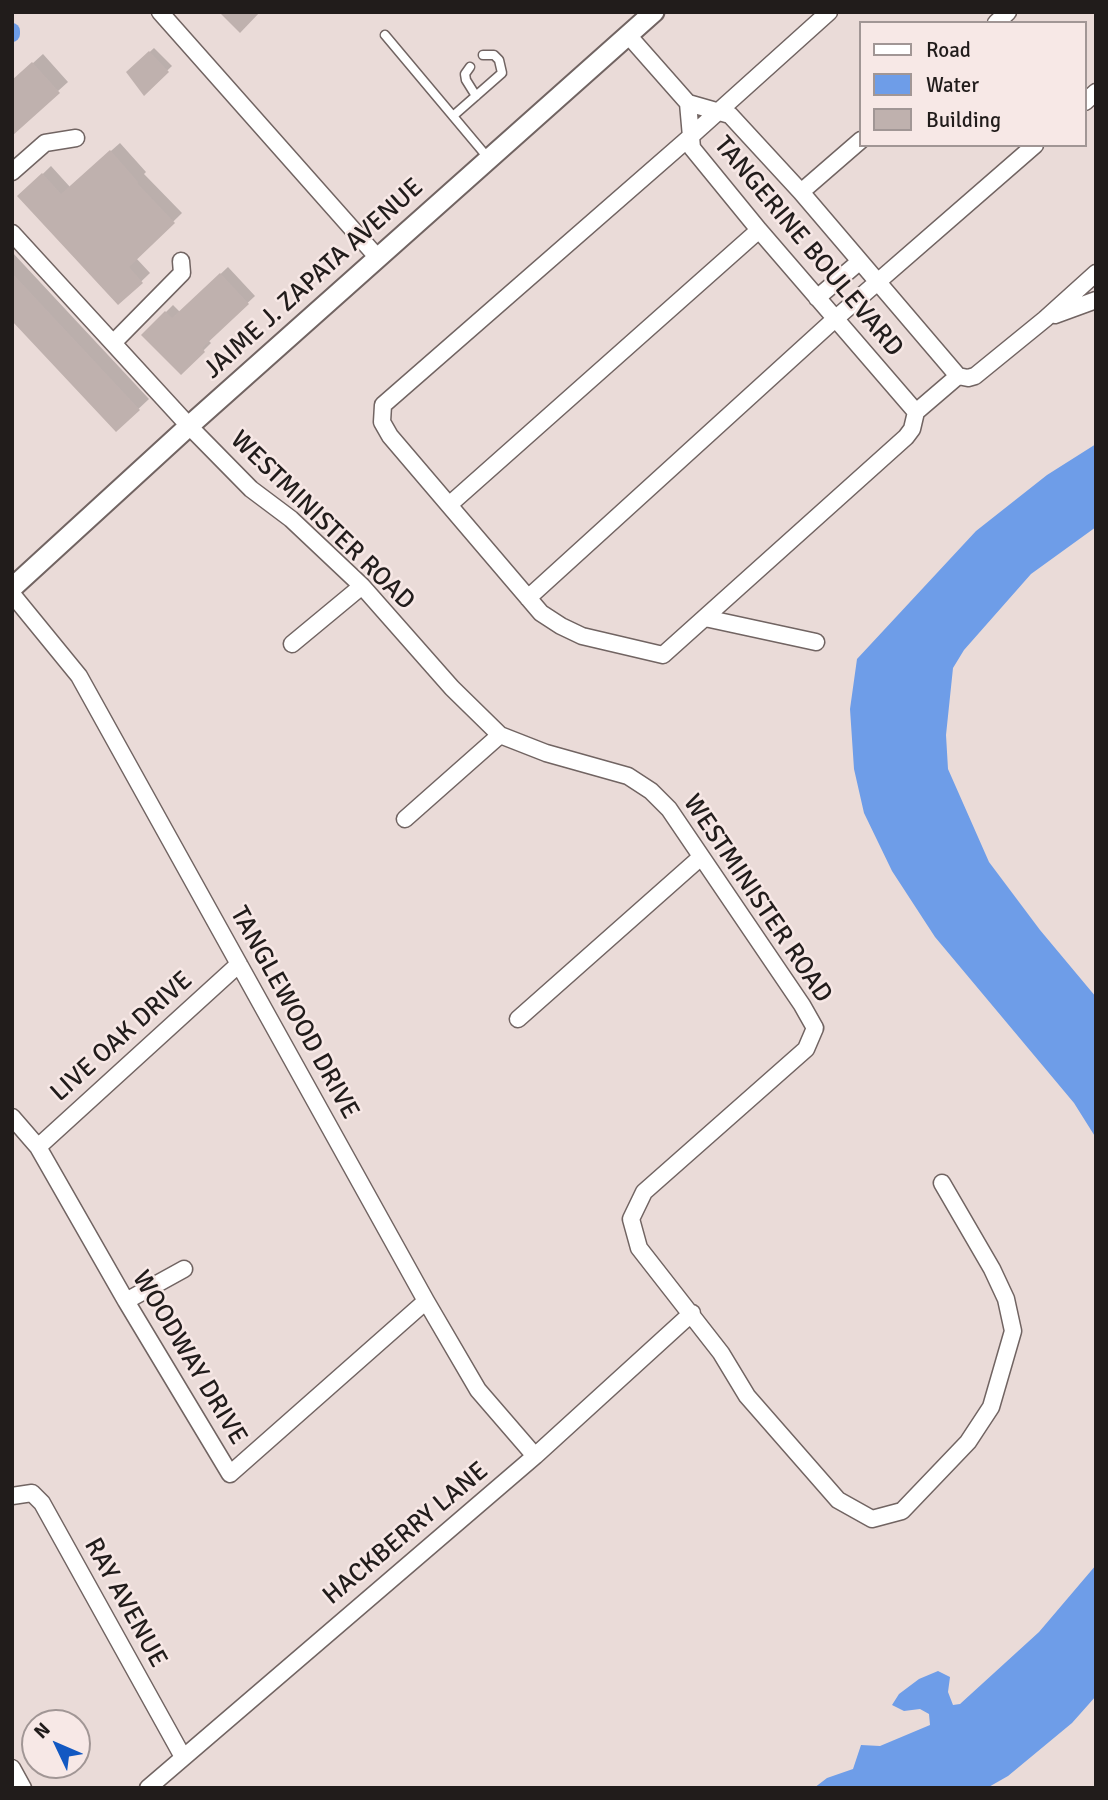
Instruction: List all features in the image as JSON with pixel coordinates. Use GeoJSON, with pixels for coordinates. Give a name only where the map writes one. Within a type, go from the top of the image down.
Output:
{"type":"FeatureCollection","features":[{"type":"Feature","properties":{"kind":"street"},"geometry":{"type":"LineString","coordinates":[[160,12],[378,258]]}},
{"type":"Feature","properties":{"kind":"street"},"geometry":{"type":"LineString","coordinates":[[829,12],[383,405],[382,422],[390,436],[541,613],[583,636],[663,656],[906,437],[912,429],[916,412],[958,376],[975,376],[1096,273]]}},
{"type":"Feature","properties":{"kind":"street","name":"JAIME J. ZAPATA AVENUE"},"geometry":{"type":"LineString","coordinates":[[12,588],[189,426],[652,13]]}},
{"type":"Feature","properties":{"kind":"street"},"geometry":{"type":"LineString","coordinates":[[628,35],[688,103]]}},
{"type":"Feature","properties":{"kind":"street","name":"TANGERINE BOULEVARD"},"geometry":{"type":"LineString","coordinates":[[916,412],[692,148],[688,103],[730,116],[801,192],[958,376]]}},
{"type":"Feature","properties":{"kind":"street"},"geometry":{"type":"LineString","coordinates":[[12,172],[45,143],[76,138]]}},
{"type":"Feature","properties":{"kind":"street"},"geometry":{"type":"LineString","coordinates":[[801,192],[860,141]]}},
{"type":"Feature","properties":{"kind":"street"},"geometry":{"type":"LineString","coordinates":[[528,598],[835,319],[1033,147]]}},
{"type":"Feature","properties":{"kind":"street"},"geometry":{"type":"LineString","coordinates":[[449,505],[759,230]]}},
{"type":"Feature","properties":{"kind":"street","name":"WESTMINISTER ROAD"},"geometry":{"type":"LineString","coordinates":[[12,233],[189,426],[251,489],[290,519],[362,586],[452,688],[500,735],[546,753],[628,776],[669,809],[802,1005],[815,1028],[806,1049],[643,1192],[631,1219],[639,1248],[692,1313],[747,1396],[838,1500],[872,1519],[902,1511],[968,1442],[991,1407],[1013,1331],[1006,1299],[992,1269],[942,1183]]}},
{"type":"Feature","properties":{"kind":"street"},"geometry":{"type":"LineString","coordinates":[[113,343],[182,272],[181,261]]}},
{"type":"Feature","properties":{"kind":"street"},"geometry":{"type":"LineString","coordinates":[[817,298],[859,261]]}},
{"type":"Feature","properties":{"kind":"street"},"geometry":{"type":"LineString","coordinates":[[1045,318],[1096,300]]}},
{"type":"Feature","properties":{"kind":"street"},"geometry":{"type":"LineString","coordinates":[[292,644],[362,586]]}},
{"type":"Feature","properties":{"kind":"street","name":"TANGLEWOOD DRIVE"},"geometry":{"type":"LineString","coordinates":[[12,593],[79,676],[478,1390],[535,1456]]}},
{"type":"Feature","properties":{"kind":"street"},"geometry":{"type":"LineString","coordinates":[[705,618],[816,642]]}},
{"type":"Feature","properties":{"kind":"street"},"geometry":{"type":"LineString","coordinates":[[405,820],[500,735]]}},
{"type":"Feature","properties":{"kind":"street"},"geometry":{"type":"LineString","coordinates":[[518,1019],[701,857]]}},
{"type":"Feature","properties":{"kind":"street","name":"LIVE OAK DRIVE"},"geometry":{"type":"LineString","coordinates":[[38,1147],[239,964]]}},
{"type":"Feature","properties":{"kind":"street","name":"WOODWAY DRIVE"},"geometry":{"type":"LineString","coordinates":[[12,1117],[38,1147],[230,1474],[426,1301]]}},
{"type":"Feature","properties":{"kind":"street"},"geometry":{"type":"LineString","coordinates":[[126,1301],[184,1269]]}},
{"type":"Feature","properties":{"kind":"street","name":"HACKBERRY LANE"},"geometry":{"type":"LineString","coordinates":[[148,1788],[535,1456],[692,1313]]}},
{"type":"Feature","properties":{"kind":"street","name":"RAY AVENUE"},"geometry":{"type":"LineString","coordinates":[[12,1496],[32,1493],[41,1503],[183,1757]]}},
{"type":"Feature","properties":{"kind":"street"},"geometry":{"type":"LineString","coordinates":[[12,1768],[23,1788]]}},
{"type":"Feature","properties":{"kind":"lane"},"geometry":{"type":"LineString","coordinates":[[385,35],[489,159]]}},
{"type":"Feature","properties":{"kind":"lane"},"geometry":{"type":"LineString","coordinates":[[453,116],[502,72],[499,60],[494,55],[483,55]]}},
{"type":"Feature","properties":{"kind":"lane"},"geometry":{"type":"LineString","coordinates":[[470,67],[465,74],[466,80],[476,96]]}},
{"type":"Feature","properties":{"kind":"water"},"geometry":{"type":"Polygon","coordinates":[[[1096,444],[1096,527],[1031,574],[964,650],[953,668],[946,735],[948,769],[989,862],[1040,930],[1096,997],[1096,1138],[1074,1103],[935,937],[892,871],[864,813],[854,769],[850,709],[857,659],[976,531],[1047,475],[1096,444]]]}},
{"type":"Feature","properties":{"kind":"water"},"geometry":{"type":"Polygon","coordinates":[[[1096,1565],[1096,1696],[1072,1723],[1008,1776],[987,1788],[814,1788],[827,1778],[853,1769],[861,1745],[880,1746],[930,1725],[929,1714],[920,1709],[904,1711],[892,1705],[899,1694],[919,1679],[938,1671],[950,1677],[948,1692],[953,1705],[960,1704],[1039,1632],[1096,1565]]]}},
{"type":"Feature","properties":{"kind":"building"},"geometry":{"type":"Polygon","coordinates":[[[219,12],[260,12],[240,33],[219,12]]]}},
{"type":"Feature","properties":{"kind":"building"},"geometry":{"type":"Polygon","coordinates":[[[149,51],[169,72],[144,96],[126,72],[149,51]]]}},
{"type":"Feature","properties":{"kind":"building"},"geometry":{"type":"Polygon","coordinates":[[[32,62],[60,93],[12,136],[12,80],[32,62]]]}},
{"type":"Feature","properties":{"kind":"building"},"geometry":{"type":"Polygon","coordinates":[[[110,150],[175,223],[129,267],[143,283],[118,305],[17,196],[42,173],[61,194],[110,150]]]}},
{"type":"Feature","properties":{"kind":"building"},"geometry":{"type":"Polygon","coordinates":[[[12,273],[140,410],[116,432],[12,321],[12,273]]]}},
{"type":"Feature","properties":{"kind":"building"},"geometry":{"type":"Polygon","coordinates":[[[220,273],[249,304],[202,348],[205,352],[181,375],[141,335],[165,311],[172,318],[220,273]]]}}]}
